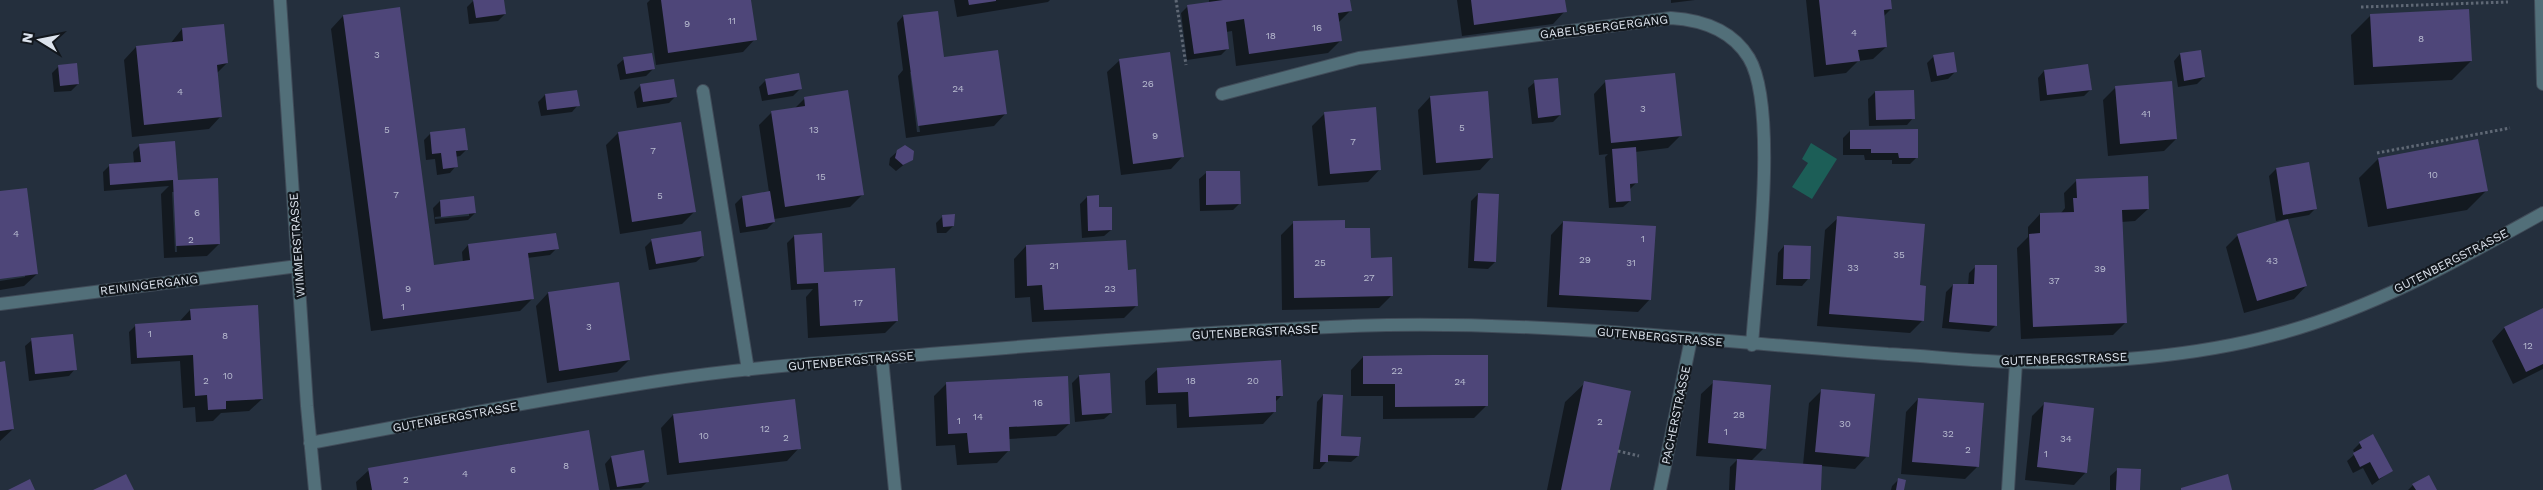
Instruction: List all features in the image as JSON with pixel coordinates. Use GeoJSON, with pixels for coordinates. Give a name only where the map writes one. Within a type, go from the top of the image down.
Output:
{"type":"FeatureCollection","features":[{"type":"Feature","properties":{"kind":"street","name":"WIMMERSTRASSE"},"geometry":{"type":"LineString","coordinates":[[280,0],[310,443],[316,490]]}},
{"type":"Feature","properties":{"kind":"street"},"geometry":{"type":"LineString","coordinates":[[2541,0],[2543,84]]}},
{"type":"Feature","properties":{"kind":"street","name":"GABELSBERGERGANG"},"geometry":{"type":"LineString","coordinates":[[1222,94],[1368,57],[1671,18],[1695,20],[1716,29],[1735,40],[1750,59],[1758,85],[1762,116],[1764,178],[1752,345]]}},
{"type":"Feature","properties":{"kind":"street"},"geometry":{"type":"LineString","coordinates":[[703,91],[748,370]]}},
{"type":"Feature","properties":{"kind":"street","name":"GUTENBERGSTRASSE"},"geometry":{"type":"LineString","coordinates":[[310,443],[662,380],[748,370],[1102,340],[1389,325],[1512,327],[2016,362],[2100,360],[2180,353],[2270,336],[2326,319],[2386,295],[2457,260],[2543,213]]}},
{"type":"Feature","properties":{"kind":"street","name":"REININGERGANG"},"geometry":{"type":"LineString","coordinates":[[0,304],[298,266]]}},
{"type":"Feature","properties":{"kind":"street","name":"PACHERSTRASSE"},"geometry":{"type":"LineString","coordinates":[[1660,490],[1691,340]]}},
{"type":"Feature","properties":{"kind":"street"},"geometry":{"type":"LineString","coordinates":[[882,358],[895,490]]}},
{"type":"Feature","properties":{"kind":"street"},"geometry":{"type":"LineString","coordinates":[[2008,490],[2016,362]]}},
{"type":"Feature","properties":{"kind":"path"},"geometry":{"type":"LineString","coordinates":[[1176,0],[1186,65]]}},
{"type":"Feature","properties":{"kind":"path"},"geometry":{"type":"LineString","coordinates":[[2361,8],[2508,2]]}},
{"type":"Feature","properties":{"kind":"path"},"geometry":{"type":"LineString","coordinates":[[2377,153],[2510,128]]}},
{"type":"Feature","properties":{"kind":"path"},"geometry":{"type":"LineString","coordinates":[[1618,451],[1645,457]]}},
{"type":"Feature","properties":{"kind":"shaded area"},"geometry":{"type":"Polygon","coordinates":[[[1811,143],[1837,159],[1812,199],[1792,187],[1808,163],[1802,159],[1811,143]]]}},
{"type":"Feature","properties":{"kind":"building"},"geometry":{"type":"Polygon","coordinates":[[[473,0],[504,0],[506,14],[476,18],[473,0]]]}},
{"type":"Feature","properties":{"kind":"building"},"geometry":{"type":"Polygon","coordinates":[[[661,0],[751,0],[757,40],[668,53],[661,0]]]}},
{"type":"Feature","properties":{"kind":"building"},"geometry":{"type":"Polygon","coordinates":[[[968,0],[996,0],[996,1],[969,5],[968,0]]]}},
{"type":"Feature","properties":{"kind":"building"},"geometry":{"type":"Polygon","coordinates":[[[1223,0],[1350,0],[1352,11],[1338,13],[1342,41],[1249,54],[1244,19],[1226,22],[1229,49],[1194,54],[1187,5],[1223,0]]]}},
{"type":"Feature","properties":{"kind":"building"},"geometry":{"type":"Polygon","coordinates":[[[1471,0],[1565,0],[1567,12],[1474,25],[1471,0]]]}},
{"type":"Feature","properties":{"kind":"building"},"geometry":{"type":"Polygon","coordinates":[[[1819,0],[1891,0],[1892,9],[1884,10],[1887,47],[1858,50],[1860,61],[1826,65],[1819,0]]]}},
{"type":"Feature","properties":{"kind":"building"},"geometry":{"type":"Polygon","coordinates":[[[400,7],[434,265],[470,260],[468,244],[556,233],[559,249],[528,253],[534,299],[383,319],[343,15],[400,7]]]}},
{"type":"Feature","properties":{"kind":"building"},"geometry":{"type":"Polygon","coordinates":[[[2469,9],[2472,61],[2373,67],[2370,14],[2469,9]]]}},
{"type":"Feature","properties":{"kind":"building"},"geometry":{"type":"Polygon","coordinates":[[[938,11],[944,57],[998,50],[1007,114],[918,126],[903,15],[938,11]]]}},
{"type":"Feature","properties":{"kind":"building"},"geometry":{"type":"Polygon","coordinates":[[[224,24],[228,63],[217,65],[222,117],[144,125],[136,46],[183,41],[182,28],[224,24]]]}},
{"type":"Feature","properties":{"kind":"building"},"geometry":{"type":"Polygon","coordinates":[[[2201,50],[2205,77],[2184,81],[2180,53],[2201,50]]]}},
{"type":"Feature","properties":{"kind":"building"},"geometry":{"type":"Polygon","coordinates":[[[1170,52],[1184,157],[1133,164],[1119,59],[1170,52]]]}},
{"type":"Feature","properties":{"kind":"building"},"geometry":{"type":"Polygon","coordinates":[[[1954,52],[1957,72],[1937,76],[1933,55],[1954,52]]]}},
{"type":"Feature","properties":{"kind":"building"},"geometry":{"type":"Polygon","coordinates":[[[652,53],[655,69],[626,74],[623,57],[652,53]]]}},
{"type":"Feature","properties":{"kind":"building"},"geometry":{"type":"Polygon","coordinates":[[[77,63],[79,84],[60,86],[58,65],[77,63]]]}},
{"type":"Feature","properties":{"kind":"building"},"geometry":{"type":"Polygon","coordinates":[[[2088,64],[2092,90],[2047,95],[2044,70],[2088,64]]]}},
{"type":"Feature","properties":{"kind":"building"},"geometry":{"type":"Polygon","coordinates":[[[799,73],[802,89],[768,95],[765,79],[799,73]]]}},
{"type":"Feature","properties":{"kind":"building"},"geometry":{"type":"Polygon","coordinates":[[[1675,73],[1682,136],[1611,143],[1605,80],[1675,73]]]}},
{"type":"Feature","properties":{"kind":"building"},"geometry":{"type":"Polygon","coordinates":[[[1558,78],[1561,115],[1538,118],[1534,80],[1558,78]]]}},
{"type":"Feature","properties":{"kind":"building"},"geometry":{"type":"Polygon","coordinates":[[[674,79],[677,97],[643,102],[640,84],[674,79]]]}},
{"type":"Feature","properties":{"kind":"building"},"geometry":{"type":"Polygon","coordinates":[[[2172,81],[2177,139],[2120,144],[2115,86],[2172,81]]]}},
{"type":"Feature","properties":{"kind":"building"},"geometry":{"type":"Polygon","coordinates":[[[577,90],[580,106],[547,110],[545,94],[577,90]]]}},
{"type":"Feature","properties":{"kind":"building"},"geometry":{"type":"Polygon","coordinates":[[[848,90],[864,195],[785,207],[771,111],[805,106],[804,97],[848,90]]]}},
{"type":"Feature","properties":{"kind":"building"},"geometry":{"type":"Polygon","coordinates":[[[1914,90],[1915,119],[1876,120],[1875,91],[1914,90]]]}},
{"type":"Feature","properties":{"kind":"building"},"geometry":{"type":"Polygon","coordinates":[[[1488,91],[1493,158],[1436,163],[1430,96],[1488,91]]]}},
{"type":"Feature","properties":{"kind":"building"},"geometry":{"type":"Polygon","coordinates":[[[1376,107],[1381,170],[1330,174],[1324,112],[1376,107]]]}},
{"type":"Feature","properties":{"kind":"building"},"geometry":{"type":"Polygon","coordinates":[[[681,122],[696,212],[632,222],[618,132],[681,122]]]}},
{"type":"Feature","properties":{"kind":"building"},"geometry":{"type":"Polygon","coordinates":[[[465,128],[468,150],[456,151],[458,167],[443,169],[441,153],[432,154],[430,132],[465,128]]]}},
{"type":"Feature","properties":{"kind":"building"},"geometry":{"type":"Polygon","coordinates":[[[1918,129],[1918,158],[1899,158],[1898,153],[1871,153],[1871,149],[1850,149],[1850,130],[1918,129]]]}},
{"type":"Feature","properties":{"kind":"building"},"geometry":{"type":"Polygon","coordinates":[[[2478,139],[2488,191],[2387,209],[2378,158],[2478,139]]]}},
{"type":"Feature","properties":{"kind":"building"},"geometry":{"type":"Polygon","coordinates":[[[175,141],[178,180],[218,178],[220,244],[176,246],[173,180],[110,185],[109,164],[141,162],[139,144],[175,141]]]}},
{"type":"Feature","properties":{"kind":"building"},"geometry":{"type":"Polygon","coordinates":[[[905,145],[914,151],[913,160],[903,165],[895,158],[897,150],[905,145]]]}},
{"type":"Feature","properties":{"kind":"building"},"geometry":{"type":"Polygon","coordinates":[[[1636,147],[1638,183],[1630,184],[1631,201],[1616,202],[1612,149],[1636,147]]]}},
{"type":"Feature","properties":{"kind":"building"},"geometry":{"type":"Polygon","coordinates":[[[2309,162],[2317,209],[2283,215],[2276,168],[2309,162]]]}},
{"type":"Feature","properties":{"kind":"building"},"geometry":{"type":"Polygon","coordinates":[[[1206,171],[1240,171],[1241,204],[1206,205],[1206,171]]]}},
{"type":"Feature","properties":{"kind":"building"},"geometry":{"type":"Polygon","coordinates":[[[2148,176],[2149,209],[2122,210],[2127,323],[2033,327],[2029,234],[2040,233],[2040,213],[2074,212],[2073,198],[2077,198],[2076,179],[2148,176]]]}},
{"type":"Feature","properties":{"kind":"building"},"geometry":{"type":"Polygon","coordinates":[[[27,188],[38,274],[0,279],[0,191],[27,188]]]}},
{"type":"Feature","properties":{"kind":"building"},"geometry":{"type":"Polygon","coordinates":[[[770,191],[775,222],[746,227],[742,196],[770,191]]]}},
{"type":"Feature","properties":{"kind":"building"},"geometry":{"type":"Polygon","coordinates":[[[1478,193],[1499,194],[1496,262],[1474,261],[1478,193]]]}},
{"type":"Feature","properties":{"kind":"building"},"geometry":{"type":"Polygon","coordinates":[[[1099,195],[1099,207],[1112,207],[1112,230],[1088,231],[1087,196],[1099,195]]]}},
{"type":"Feature","properties":{"kind":"building"},"geometry":{"type":"Polygon","coordinates":[[[474,196],[476,213],[441,217],[440,200],[474,196]]]}},
{"type":"Feature","properties":{"kind":"building"},"geometry":{"type":"Polygon","coordinates":[[[955,214],[954,226],[943,227],[942,215],[955,214]]]}},
{"type":"Feature","properties":{"kind":"building"},"geometry":{"type":"Polygon","coordinates":[[[1837,216],[1925,224],[1920,285],[1926,286],[1924,321],[1829,314],[1837,216]]]}},
{"type":"Feature","properties":{"kind":"building"},"geometry":{"type":"Polygon","coordinates":[[[2288,219],[2307,286],[2257,301],[2237,234],[2288,219]]]}},
{"type":"Feature","properties":{"kind":"building"},"geometry":{"type":"Polygon","coordinates":[[[1345,220],[1345,228],[1370,228],[1371,258],[1392,257],[1393,296],[1294,298],[1293,221],[1345,220]]]}},
{"type":"Feature","properties":{"kind":"building"},"geometry":{"type":"Polygon","coordinates":[[[1563,221],[1656,226],[1651,300],[1559,295],[1563,221]]]}},
{"type":"Feature","properties":{"kind":"building"},"geometry":{"type":"Polygon","coordinates":[[[701,231],[704,256],[656,264],[651,239],[701,231]]]}},
{"type":"Feature","properties":{"kind":"building"},"geometry":{"type":"Polygon","coordinates":[[[822,233],[824,272],[895,268],[898,321],[820,326],[818,283],[797,284],[794,235],[822,233]]]}},
{"type":"Feature","properties":{"kind":"building"},"geometry":{"type":"Polygon","coordinates":[[[1126,240],[1128,270],[1136,269],[1138,306],[1044,310],[1042,285],[1027,286],[1026,245],[1126,240]]]}},
{"type":"Feature","properties":{"kind":"building"},"geometry":{"type":"Polygon","coordinates":[[[1784,245],[1811,246],[1810,279],[1783,279],[1784,245]]]}},
{"type":"Feature","properties":{"kind":"building"},"geometry":{"type":"Polygon","coordinates":[[[1975,265],[1997,265],[1997,326],[1949,322],[1953,284],[1974,284],[1975,265]]]}},
{"type":"Feature","properties":{"kind":"building"},"geometry":{"type":"Polygon","coordinates":[[[619,282],[630,360],[559,371],[548,292],[619,282]]]}},
{"type":"Feature","properties":{"kind":"building"},"geometry":{"type":"Polygon","coordinates":[[[258,305],[263,399],[226,401],[226,409],[208,410],[207,395],[195,396],[193,355],[137,358],[135,324],[191,320],[190,309],[258,305]]]}},
{"type":"Feature","properties":{"kind":"building"},"geometry":{"type":"Polygon","coordinates":[[[2543,308],[2543,364],[2526,372],[2504,327],[2543,308]]]}},
{"type":"Feature","properties":{"kind":"building"},"geometry":{"type":"Polygon","coordinates":[[[73,334],[77,370],[35,374],[31,338],[73,334]]]}},
{"type":"Feature","properties":{"kind":"building"},"geometry":{"type":"Polygon","coordinates":[[[1488,355],[1488,406],[1395,407],[1395,384],[1363,384],[1363,356],[1488,355]]]}},
{"type":"Feature","properties":{"kind":"building"},"geometry":{"type":"Polygon","coordinates":[[[1281,360],[1283,396],[1276,396],[1276,412],[1189,417],[1188,392],[1158,393],[1157,368],[1281,360]]]}},
{"type":"Feature","properties":{"kind":"building"},"geometry":{"type":"Polygon","coordinates":[[[5,361],[14,429],[0,431],[0,362],[5,361]]]}},
{"type":"Feature","properties":{"kind":"building"},"geometry":{"type":"Polygon","coordinates":[[[1110,373],[1112,413],[1082,415],[1079,375],[1110,373]]]}},
{"type":"Feature","properties":{"kind":"building"},"geometry":{"type":"Polygon","coordinates":[[[1068,376],[1070,424],[1009,427],[1010,451],[969,453],[967,433],[948,434],[946,382],[1068,376]]]}},
{"type":"Feature","properties":{"kind":"building"},"geometry":{"type":"Polygon","coordinates":[[[1713,380],[1771,385],[1766,449],[1708,443],[1713,380]]]}},
{"type":"Feature","properties":{"kind":"building"},"geometry":{"type":"Polygon","coordinates":[[[1584,381],[1631,391],[1610,490],[1561,490],[1584,381]]]}},
{"type":"Feature","properties":{"kind":"building"},"geometry":{"type":"Polygon","coordinates":[[[1821,389],[1875,394],[1869,457],[1815,452],[1821,389]]]}},
{"type":"Feature","properties":{"kind":"building"},"geometry":{"type":"Polygon","coordinates":[[[1323,394],[1343,395],[1341,436],[1361,437],[1359,456],[1328,455],[1328,462],[1320,462],[1323,394]]]}},
{"type":"Feature","properties":{"kind":"building"},"geometry":{"type":"Polygon","coordinates":[[[1918,398],[1984,403],[1979,467],[1912,462],[1918,398]]]}},
{"type":"Feature","properties":{"kind":"building"},"geometry":{"type":"Polygon","coordinates":[[[795,399],[801,449],[679,463],[673,414],[795,399]]]}},
{"type":"Feature","properties":{"kind":"building"},"geometry":{"type":"Polygon","coordinates":[[[2044,402],[2094,408],[2087,473],[2037,467],[2044,402]]]}},
{"type":"Feature","properties":{"kind":"building"},"geometry":{"type":"Polygon","coordinates":[[[589,430],[599,490],[372,490],[368,468],[589,430]]]}},
{"type":"Feature","properties":{"kind":"building"},"geometry":{"type":"Polygon","coordinates":[[[2373,434],[2393,471],[2379,479],[2370,462],[2360,467],[2353,453],[2362,448],[2359,442],[2373,434]]]}},
{"type":"Feature","properties":{"kind":"building"},"geometry":{"type":"Polygon","coordinates":[[[644,450],[649,482],[617,487],[611,456],[644,450]]]}},
{"type":"Feature","properties":{"kind":"building"},"geometry":{"type":"Polygon","coordinates":[[[1737,459],[1822,465],[1821,490],[1735,490],[1737,459]]]}},
{"type":"Feature","properties":{"kind":"building"},"geometry":{"type":"Polygon","coordinates":[[[2117,468],[2141,469],[2140,490],[2116,490],[2117,468]]]}},
{"type":"Feature","properties":{"kind":"building"},"geometry":{"type":"Polygon","coordinates":[[[126,474],[134,490],[93,490],[106,484],[126,474]]]}},
{"type":"Feature","properties":{"kind":"building"},"geometry":{"type":"Polygon","coordinates":[[[2228,474],[2232,490],[2181,490],[2181,488],[2228,474]]]}},
{"type":"Feature","properties":{"kind":"building"},"geometry":{"type":"Polygon","coordinates":[[[2429,475],[2437,490],[2416,490],[2412,484],[2429,475]]]}},
{"type":"Feature","properties":{"kind":"building"},"geometry":{"type":"Polygon","coordinates":[[[1898,478],[1906,480],[1904,490],[1896,490],[1898,478]]]}},
{"type":"Feature","properties":{"kind":"building"},"geometry":{"type":"Polygon","coordinates":[[[30,479],[35,490],[8,490],[30,479]]]}}]}
